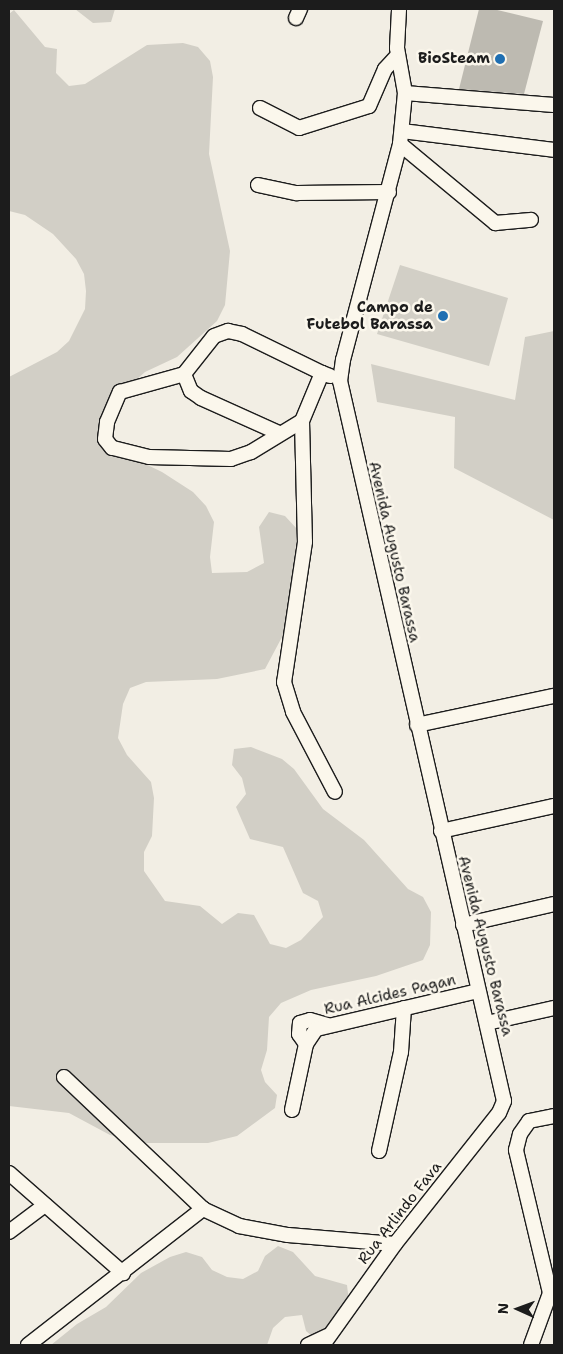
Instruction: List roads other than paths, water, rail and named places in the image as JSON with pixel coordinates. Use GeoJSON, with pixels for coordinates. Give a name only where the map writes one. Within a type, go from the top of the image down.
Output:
{"type":"FeatureCollection","features":[{"type":"Feature","properties":{"kind":"street","name":"Avenida Augusto Barassa"},"geometry":{"type":"LineString","coordinates":[[398,9],[398,55],[405,93],[401,138],[389,192],[343,360],[340,381],[441,831],[504,1100]]}},
{"type":"Feature","properties":{"kind":"street"},"geometry":{"type":"LineString","coordinates":[[260,108],[299,128],[369,106],[385,69],[398,55]]}},
{"type":"Feature","properties":{"kind":"street"},"geometry":{"type":"LineString","coordinates":[[405,93],[554,105]]}},
{"type":"Feature","properties":{"kind":"street"},"geometry":{"type":"LineString","coordinates":[[401,138],[554,150]]}},
{"type":"Feature","properties":{"kind":"street"},"geometry":{"type":"LineString","coordinates":[[401,138],[495,223],[531,220]]}},
{"type":"Feature","properties":{"kind":"street"},"geometry":{"type":"LineString","coordinates":[[258,185],[297,193],[389,192]]}},
{"type":"Feature","properties":{"kind":"street"},"geometry":{"type":"LineString","coordinates":[[302,421],[251,452],[231,459],[149,457],[107,444],[107,422],[120,392],[184,374],[214,336],[228,331],[242,334],[340,381]]}},
{"type":"Feature","properties":{"kind":"street"},"geometry":{"type":"LineString","coordinates":[[322,373],[302,421],[305,542],[284,682],[293,712],[335,792]]}},
{"type":"Feature","properties":{"kind":"street"},"geometry":{"type":"LineString","coordinates":[[184,374],[191,391],[201,398],[280,433]]}},
{"type":"Feature","properties":{"kind":"street"},"geometry":{"type":"LineString","coordinates":[[417,725],[554,696]]}},
{"type":"Feature","properties":{"kind":"street"},"geometry":{"type":"LineString","coordinates":[[441,831],[554,806]]}},
{"type":"Feature","properties":{"kind":"street"},"geometry":{"type":"LineString","coordinates":[[463,925],[554,904]]}},
{"type":"Feature","properties":{"kind":"street","name":"Rua Alcides Pagan"},"geometry":{"type":"LineString","coordinates":[[292,1110],[308,1039],[327,1026],[478,991]]}},
{"type":"Feature","properties":{"kind":"street"},"geometry":{"type":"LineString","coordinates":[[379,1151],[401,1052],[404,1008]]}},
{"type":"Feature","properties":{"kind":"street"},"geometry":{"type":"LineString","coordinates":[[487,1023],[554,1008]]}},
{"type":"Feature","properties":{"kind":"street"},"geometry":{"type":"LineString","coordinates":[[64,1077],[202,1209],[239,1226],[288,1235],[395,1244]]}},
{"type":"Feature","properties":{"kind":"street","name":"Rua Arlindo Fava"},"geometry":{"type":"LineString","coordinates":[[325,1341],[395,1244],[499,1114],[504,1100]]}},
{"type":"Feature","properties":{"kind":"street"},"geometry":{"type":"LineString","coordinates":[[531,1345],[552,1295],[516,1150],[520,1134],[529,1121],[554,1116]]}},
{"type":"Feature","properties":{"kind":"street"},"geometry":{"type":"LineString","coordinates":[[9,1173],[123,1273]]}},
{"type":"Feature","properties":{"kind":"street"},"geometry":{"type":"LineString","coordinates":[[9,1232],[45,1205]]}},
{"type":"Feature","properties":{"kind":"street"},"geometry":{"type":"LineString","coordinates":[[28,1345],[123,1273],[202,1209]]}},
{"type":"Feature","properties":{"kind":"street"},"geometry":{"type":"LineString","coordinates":[[308,1345],[325,1341]]}},
{"type":"Feature","properties":{"kind":"place","name":"BioSteam"},"geometry":{"type":"Point","coordinates":[500,59]}},
{"type":"Feature","properties":{"kind":"place","name":"Campo de Futebol Barassa"},"geometry":{"type":"Point","coordinates":[443,316]}}]}
